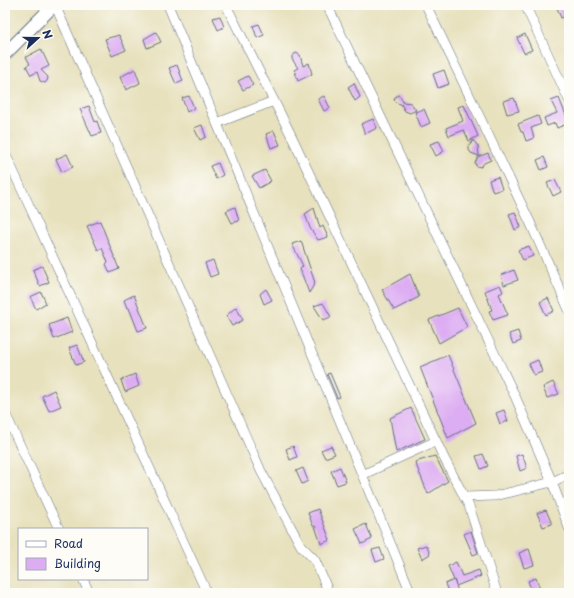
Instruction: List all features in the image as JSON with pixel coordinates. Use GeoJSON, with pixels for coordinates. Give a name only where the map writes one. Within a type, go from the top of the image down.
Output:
{"type":"FeatureCollection","features":[{"type":"Feature","properties":{"kind":"street"},"geometry":{"type":"LineString","coordinates":[[5,54],[55,5],[261,471],[301,546],[315,560],[329,593]]}},
{"type":"Feature","properties":{"kind":"street"},"geometry":{"type":"LineString","coordinates":[[168,5],[411,593]]}},
{"type":"Feature","properties":{"kind":"street"},"geometry":{"type":"LineString","coordinates":[[226,5],[274,101],[436,441],[469,506],[497,593]]}},
{"type":"Feature","properties":{"kind":"street"},"geometry":{"type":"LineString","coordinates":[[327,5],[515,396],[552,482],[569,528]]}},
{"type":"Feature","properties":{"kind":"street"},"geometry":{"type":"LineString","coordinates":[[426,5],[527,215],[569,310]]}},
{"type":"Feature","properties":{"kind":"street"},"geometry":{"type":"LineString","coordinates":[[525,5],[569,100]]}},
{"type":"Feature","properties":{"kind":"street"},"geometry":{"type":"LineString","coordinates":[[217,123],[274,101]]}},
{"type":"Feature","properties":{"kind":"street"},"geometry":{"type":"LineString","coordinates":[[5,153],[207,593]]}},
{"type":"Feature","properties":{"kind":"street"},"geometry":{"type":"LineString","coordinates":[[5,413],[59,528]]}},
{"type":"Feature","properties":{"kind":"street"},"geometry":{"type":"LineString","coordinates":[[362,475],[436,441]]}},
{"type":"Feature","properties":{"kind":"street"},"geometry":{"type":"LineString","coordinates":[[464,497],[495,496],[552,482],[569,474]]}},
{"type":"Feature","properties":{"kind":"street"},"geometry":{"type":"LineString","coordinates":[[83,580],[89,593]]}},
{"type":"Feature","properties":{"kind":"building"},"geometry":{"type":"Polygon","coordinates":[[[556,5],[569,5],[569,14],[561,18],[556,5]]]}},
{"type":"Feature","properties":{"kind":"building"},"geometry":{"type":"Polygon","coordinates":[[[220,16],[224,27],[218,30],[213,18],[220,16]]]}},
{"type":"Feature","properties":{"kind":"building"},"geometry":{"type":"Polygon","coordinates":[[[259,24],[264,35],[257,38],[253,26],[259,24]]]}},
{"type":"Feature","properties":{"kind":"building"},"geometry":{"type":"Polygon","coordinates":[[[156,32],[161,42],[147,48],[144,39],[156,32]]]}},
{"type":"Feature","properties":{"kind":"building"},"geometry":{"type":"Polygon","coordinates":[[[525,34],[532,50],[524,53],[517,38],[525,34]]]}},
{"type":"Feature","properties":{"kind":"building"},"geometry":{"type":"Polygon","coordinates":[[[119,35],[126,50],[112,56],[105,39],[119,35]]]}},
{"type":"Feature","properties":{"kind":"building"},"geometry":{"type":"Polygon","coordinates":[[[41,49],[49,66],[41,70],[48,77],[45,83],[40,81],[37,72],[31,75],[26,66],[30,64],[26,57],[41,49]]]}},
{"type":"Feature","properties":{"kind":"building"},"geometry":{"type":"Polygon","coordinates":[[[296,53],[300,55],[303,66],[309,63],[312,74],[298,81],[294,70],[298,68],[292,59],[292,56],[296,53]]]}},
{"type":"Feature","properties":{"kind":"building"},"geometry":{"type":"Polygon","coordinates":[[[177,65],[183,81],[176,84],[169,68],[177,65]]]}},
{"type":"Feature","properties":{"kind":"building"},"geometry":{"type":"Polygon","coordinates":[[[135,69],[140,83],[126,90],[120,77],[135,69]]]}},
{"type":"Feature","properties":{"kind":"building"},"geometry":{"type":"Polygon","coordinates":[[[444,70],[449,84],[438,88],[433,74],[444,70]]]}},
{"type":"Feature","properties":{"kind":"building"},"geometry":{"type":"Polygon","coordinates":[[[248,76],[253,85],[243,90],[238,81],[248,76]]]}},
{"type":"Feature","properties":{"kind":"building"},"geometry":{"type":"Polygon","coordinates":[[[354,83],[360,97],[355,101],[348,87],[354,83]]]}},
{"type":"Feature","properties":{"kind":"building"},"geometry":{"type":"Polygon","coordinates":[[[398,95],[401,97],[403,102],[411,103],[416,110],[410,113],[405,111],[401,104],[394,100],[398,95]]]}},
{"type":"Feature","properties":{"kind":"building"},"geometry":{"type":"Polygon","coordinates":[[[189,96],[194,108],[187,112],[182,98],[189,96]]]}},
{"type":"Feature","properties":{"kind":"building"},"geometry":{"type":"Polygon","coordinates":[[[324,96],[330,108],[324,111],[318,99],[324,96]]]}},
{"type":"Feature","properties":{"kind":"building"},"geometry":{"type":"Polygon","coordinates":[[[514,98],[519,111],[507,114],[503,101],[514,98]]]}},
{"type":"Feature","properties":{"kind":"building"},"geometry":{"type":"Polygon","coordinates":[[[559,98],[569,123],[557,128],[555,123],[547,126],[544,118],[557,113],[551,101],[559,98]]]}},
{"type":"Feature","properties":{"kind":"building"},"geometry":{"type":"Polygon","coordinates":[[[464,105],[478,136],[469,141],[464,130],[449,136],[446,128],[463,121],[458,107],[464,105]]]}},
{"type":"Feature","properties":{"kind":"building"},"geometry":{"type":"Polygon","coordinates":[[[89,106],[95,122],[97,121],[101,133],[92,136],[80,109],[89,106]]]}},
{"type":"Feature","properties":{"kind":"building"},"geometry":{"type":"Polygon","coordinates":[[[424,109],[430,123],[421,127],[415,112],[424,109]]]}},
{"type":"Feature","properties":{"kind":"building"},"geometry":{"type":"Polygon","coordinates":[[[538,116],[541,124],[531,128],[534,138],[526,141],[518,124],[538,116]]]}},
{"type":"Feature","properties":{"kind":"building"},"geometry":{"type":"Polygon","coordinates":[[[373,119],[377,128],[365,134],[361,124],[373,119]]]}},
{"type":"Feature","properties":{"kind":"building"},"geometry":{"type":"Polygon","coordinates":[[[202,125],[206,137],[200,140],[194,128],[202,125]]]}},
{"type":"Feature","properties":{"kind":"building"},"geometry":{"type":"Polygon","coordinates":[[[274,131],[280,145],[271,148],[266,134],[274,131]]]}},
{"type":"Feature","properties":{"kind":"building"},"geometry":{"type":"Polygon","coordinates":[[[473,140],[478,146],[479,156],[471,153],[469,150],[473,140]]]}},
{"type":"Feature","properties":{"kind":"building"},"geometry":{"type":"Polygon","coordinates":[[[439,141],[444,151],[436,156],[430,144],[439,141]]]}},
{"type":"Feature","properties":{"kind":"building"},"geometry":{"type":"Polygon","coordinates":[[[488,153],[491,160],[484,163],[481,167],[476,166],[475,163],[478,157],[488,153]]]}},
{"type":"Feature","properties":{"kind":"building"},"geometry":{"type":"Polygon","coordinates":[[[67,154],[73,167],[62,172],[56,159],[67,154]]]}},
{"type":"Feature","properties":{"kind":"building"},"geometry":{"type":"Polygon","coordinates":[[[544,157],[548,167],[541,170],[537,160],[544,157]]]}},
{"type":"Feature","properties":{"kind":"building"},"geometry":{"type":"Polygon","coordinates":[[[218,163],[223,175],[216,179],[210,166],[218,163]]]}},
{"type":"Feature","properties":{"kind":"building"},"geometry":{"type":"Polygon","coordinates":[[[265,170],[271,181],[259,188],[252,176],[265,170]]]}},
{"type":"Feature","properties":{"kind":"building"},"geometry":{"type":"Polygon","coordinates":[[[498,177],[502,189],[493,192],[489,180],[498,177]]]}},
{"type":"Feature","properties":{"kind":"building"},"geometry":{"type":"Polygon","coordinates":[[[555,180],[561,192],[553,196],[547,183],[555,180]]]}},
{"type":"Feature","properties":{"kind":"building"},"geometry":{"type":"Polygon","coordinates":[[[235,207],[239,221],[232,223],[226,211],[235,207]]]}},
{"type":"Feature","properties":{"kind":"building"},"geometry":{"type":"Polygon","coordinates":[[[314,208],[320,228],[323,226],[328,237],[318,240],[310,228],[305,214],[314,208]]]}},
{"type":"Feature","properties":{"kind":"building"},"geometry":{"type":"Polygon","coordinates":[[[515,212],[521,227],[515,230],[509,214],[515,212]]]}},
{"type":"Feature","properties":{"kind":"building"},"geometry":{"type":"Polygon","coordinates":[[[100,221],[119,269],[110,273],[106,264],[108,262],[102,248],[98,250],[87,226],[100,221]]]}},
{"type":"Feature","properties":{"kind":"building"},"geometry":{"type":"Polygon","coordinates":[[[301,241],[315,283],[309,293],[300,269],[303,266],[292,244],[301,241]]]}},
{"type":"Feature","properties":{"kind":"building"},"geometry":{"type":"Polygon","coordinates":[[[529,246],[533,256],[523,260],[518,250],[529,246]]]}},
{"type":"Feature","properties":{"kind":"building"},"geometry":{"type":"Polygon","coordinates":[[[213,260],[218,274],[210,277],[205,263],[213,260]]]}},
{"type":"Feature","properties":{"kind":"building"},"geometry":{"type":"Polygon","coordinates":[[[42,266],[49,282],[40,286],[33,270],[42,266]]]}},
{"type":"Feature","properties":{"kind":"building"},"geometry":{"type":"Polygon","coordinates":[[[514,270],[518,280],[504,285],[501,275],[514,270]]]}},
{"type":"Feature","properties":{"kind":"building"},"geometry":{"type":"Polygon","coordinates":[[[410,274],[419,297],[394,310],[382,290],[410,274]]]}},
{"type":"Feature","properties":{"kind":"building"},"geometry":{"type":"Polygon","coordinates":[[[500,285],[503,292],[499,294],[508,315],[493,320],[489,311],[492,310],[485,291],[500,285]]]}},
{"type":"Feature","properties":{"kind":"building"},"geometry":{"type":"Polygon","coordinates":[[[266,289],[272,300],[264,304],[260,294],[266,289]]]}},
{"type":"Feature","properties":{"kind":"building"},"geometry":{"type":"Polygon","coordinates":[[[41,292],[46,303],[36,309],[30,297],[41,292]]]}},
{"type":"Feature","properties":{"kind":"building"},"geometry":{"type":"Polygon","coordinates":[[[134,295],[147,328],[138,331],[129,308],[127,308],[124,300],[134,295]]]}},
{"type":"Feature","properties":{"kind":"building"},"geometry":{"type":"Polygon","coordinates":[[[548,298],[554,311],[546,315],[540,302],[548,298]]]}},
{"type":"Feature","properties":{"kind":"building"},"geometry":{"type":"Polygon","coordinates":[[[323,303],[331,317],[323,320],[314,306],[323,303]]]}},
{"type":"Feature","properties":{"kind":"building"},"geometry":{"type":"Polygon","coordinates":[[[236,307],[243,320],[232,326],[226,316],[236,307]]]}},
{"type":"Feature","properties":{"kind":"building"},"geometry":{"type":"Polygon","coordinates":[[[458,308],[467,327],[439,343],[429,320],[458,308]]]}},
{"type":"Feature","properties":{"kind":"building"},"geometry":{"type":"Polygon","coordinates":[[[67,318],[72,332],[54,339],[49,325],[67,318]]]}},
{"type":"Feature","properties":{"kind":"building"},"geometry":{"type":"Polygon","coordinates":[[[518,331],[521,341],[513,344],[509,334],[518,331]]]}},
{"type":"Feature","properties":{"kind":"building"},"geometry":{"type":"Polygon","coordinates":[[[77,345],[84,362],[76,365],[69,348],[77,345]]]}},
{"type":"Feature","properties":{"kind":"building"},"geometry":{"type":"Polygon","coordinates":[[[448,355],[476,423],[448,438],[420,367],[448,355]]]}},
{"type":"Feature","properties":{"kind":"building"},"geometry":{"type":"Polygon","coordinates":[[[538,360],[542,372],[534,375],[529,364],[538,360]]]}},
{"type":"Feature","properties":{"kind":"building"},"geometry":{"type":"Polygon","coordinates":[[[330,373],[340,397],[337,398],[327,374],[330,373]]]}},
{"type":"Feature","properties":{"kind":"building"},"geometry":{"type":"Polygon","coordinates":[[[135,374],[139,386],[125,392],[121,380],[135,374]]]}},
{"type":"Feature","properties":{"kind":"building"},"geometry":{"type":"Polygon","coordinates":[[[553,382],[559,394],[547,398],[543,387],[553,382]]]}},
{"type":"Feature","properties":{"kind":"building"},"geometry":{"type":"Polygon","coordinates":[[[54,390],[61,406],[49,411],[42,396],[54,390]]]}},
{"type":"Feature","properties":{"kind":"building"},"geometry":{"type":"Polygon","coordinates":[[[411,408],[425,439],[396,452],[390,418],[411,408]]]}},
{"type":"Feature","properties":{"kind":"building"},"geometry":{"type":"Polygon","coordinates":[[[504,410],[508,421],[500,424],[496,413],[504,410]]]}},
{"type":"Feature","properties":{"kind":"building"},"geometry":{"type":"Polygon","coordinates":[[[293,446],[297,457],[290,460],[286,449],[293,446]]]}},
{"type":"Feature","properties":{"kind":"building"},"geometry":{"type":"Polygon","coordinates":[[[331,446],[335,454],[325,458],[321,450],[331,446]]]}},
{"type":"Feature","properties":{"kind":"building"},"geometry":{"type":"Polygon","coordinates":[[[483,454],[488,466],[481,469],[476,456],[483,454]]]}},
{"type":"Feature","properties":{"kind":"building"},"geometry":{"type":"Polygon","coordinates":[[[522,454],[527,468],[520,471],[516,456],[522,454]]]}},
{"type":"Feature","properties":{"kind":"building"},"geometry":{"type":"Polygon","coordinates":[[[435,456],[448,481],[428,494],[415,462],[435,456]]]}},
{"type":"Feature","properties":{"kind":"building"},"geometry":{"type":"Polygon","coordinates":[[[340,467],[346,482],[337,485],[331,471],[340,467]]]}},
{"type":"Feature","properties":{"kind":"building"},"geometry":{"type":"Polygon","coordinates":[[[303,468],[308,481],[302,484],[296,471],[303,468]]]}},
{"type":"Feature","properties":{"kind":"building"},"geometry":{"type":"Polygon","coordinates":[[[318,509],[330,540],[321,544],[315,526],[313,526],[308,513],[318,509]]]}},
{"type":"Feature","properties":{"kind":"building"},"geometry":{"type":"Polygon","coordinates":[[[546,510],[552,524],[543,527],[537,513],[546,510]]]}},
{"type":"Feature","properties":{"kind":"building"},"geometry":{"type":"Polygon","coordinates":[[[366,524],[372,539],[362,544],[355,529],[366,524]]]}},
{"type":"Feature","properties":{"kind":"building"},"geometry":{"type":"Polygon","coordinates":[[[471,531],[478,553],[473,555],[464,534],[471,531]]]}},
{"type":"Feature","properties":{"kind":"building"},"geometry":{"type":"Polygon","coordinates":[[[426,545],[430,554],[422,559],[417,548],[426,545]]]}},
{"type":"Feature","properties":{"kind":"building"},"geometry":{"type":"Polygon","coordinates":[[[380,548],[384,559],[376,562],[372,550],[380,548]]]}},
{"type":"Feature","properties":{"kind":"building"},"geometry":{"type":"Polygon","coordinates":[[[529,549],[534,565],[524,568],[519,553],[529,549]]]}},
{"type":"Feature","properties":{"kind":"building"},"geometry":{"type":"Polygon","coordinates":[[[456,562],[462,576],[479,570],[481,576],[456,586],[459,593],[449,593],[445,584],[454,580],[448,566],[456,562]]]}},
{"type":"Feature","properties":{"kind":"building"},"geometry":{"type":"Polygon","coordinates":[[[536,578],[540,589],[532,592],[528,581],[536,578]]]}}]}
